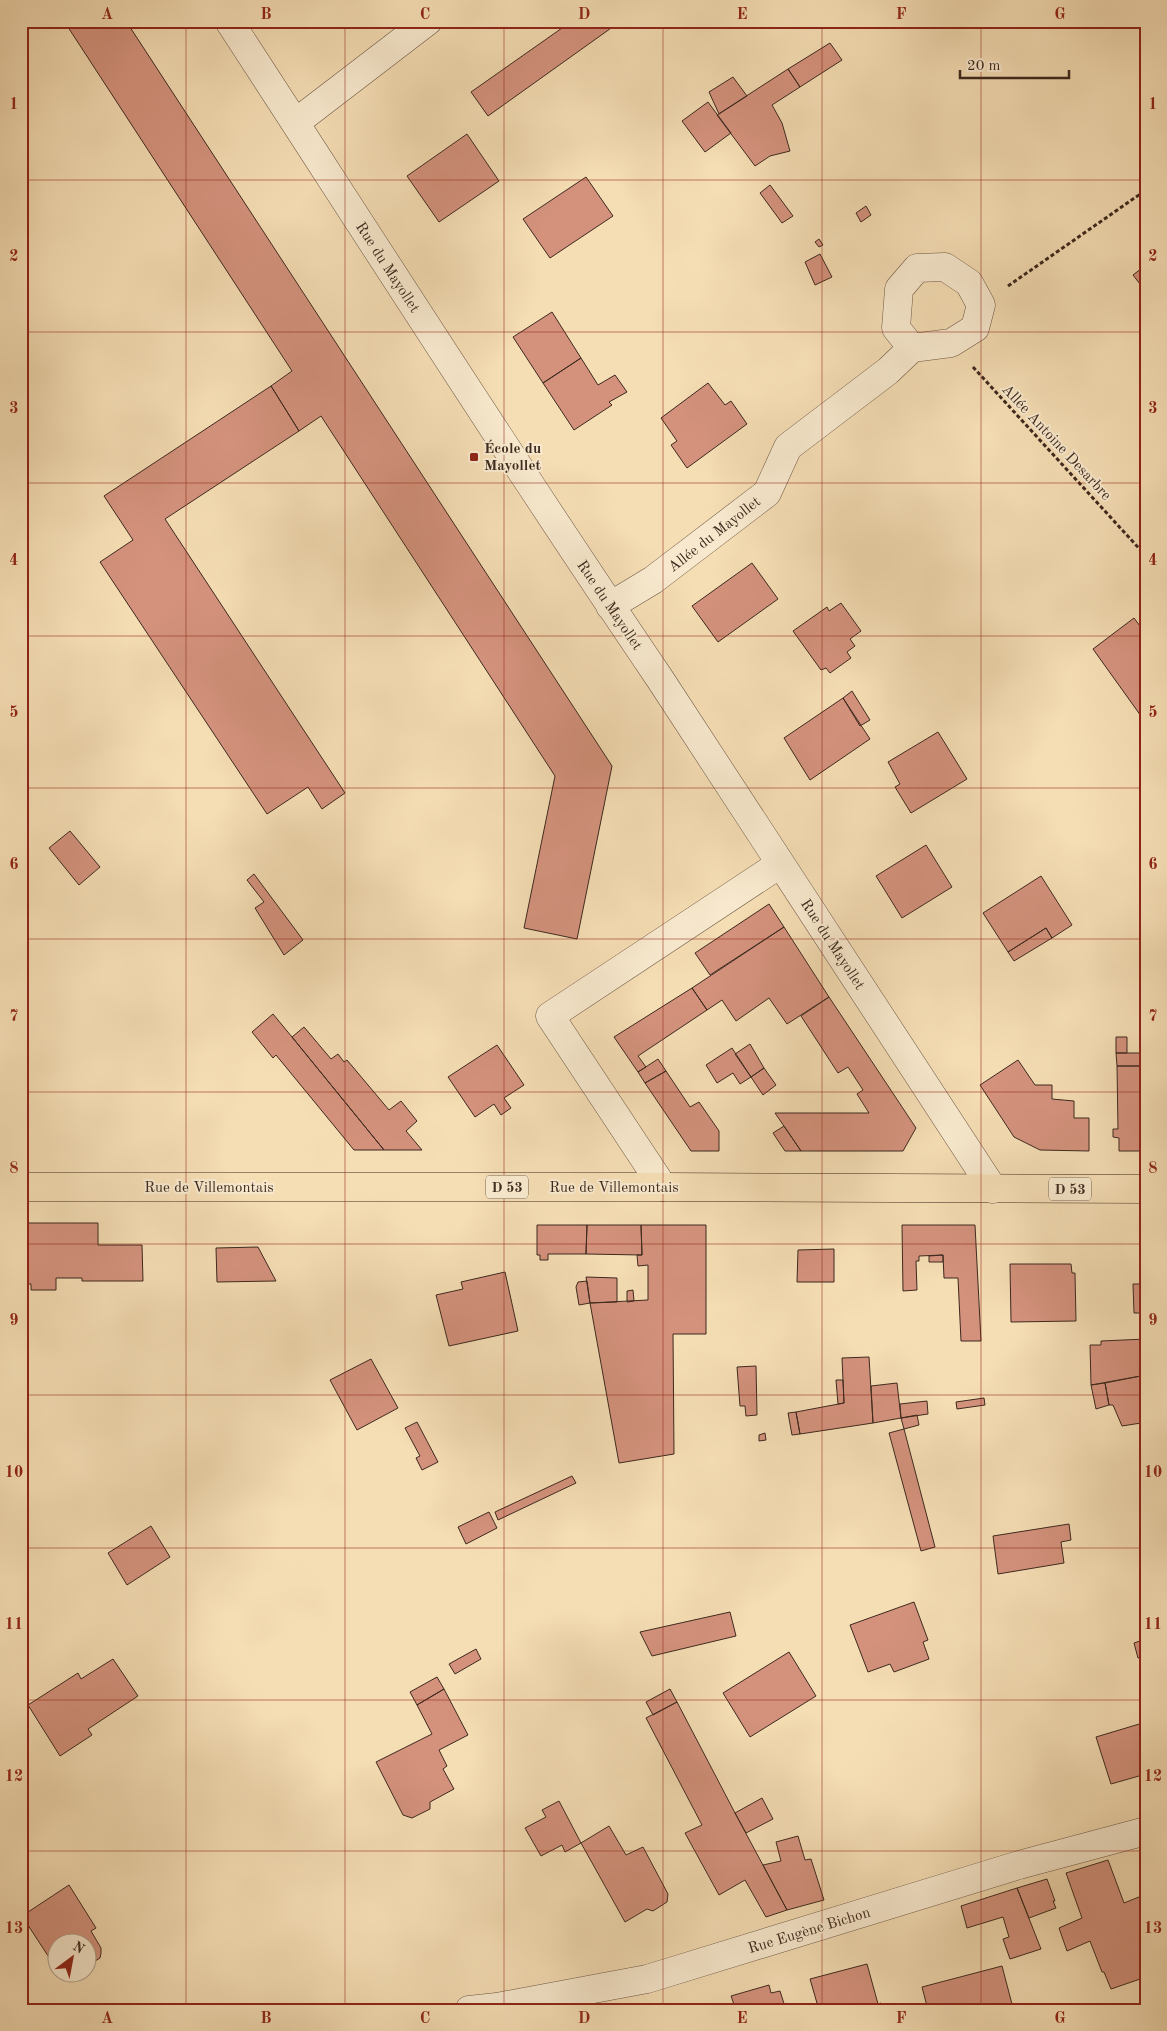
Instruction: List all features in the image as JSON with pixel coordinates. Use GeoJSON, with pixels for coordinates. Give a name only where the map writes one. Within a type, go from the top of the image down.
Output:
{"type":"FeatureCollection","features":[{"type":"Feature","properties":{"kind":"main road","name":"Rue de Villemontais"},"geometry":{"type":"LineString","coordinates":[[21,1187],[663,1187],[1146,1190]]}},
{"type":"Feature","properties":{"kind":"street","name":"Rue du Mayollet"},"geometry":{"type":"LineString","coordinates":[[228,21],[993,1188]]}},
{"type":"Feature","properties":{"kind":"street"},"geometry":{"type":"LineString","coordinates":[[295,123],[428,21]]}},
{"type":"Feature","properties":{"kind":"street"},"geometry":{"type":"LineString","coordinates":[[945,267],[969,283],[981,305],[975,328],[951,343],[912,348],[896,328],[899,289],[918,268],[945,267]]}},
{"type":"Feature","properties":{"kind":"street","name":"Allée du Mayollet"},"geometry":{"type":"LineString","coordinates":[[610,606],[653,580],[767,493],[788,447],[888,372],[912,348]]}},
{"type":"Feature","properties":{"kind":"street"},"geometry":{"type":"LineString","coordinates":[[663,1187],[550,1016],[780,864]]}},
{"type":"Feature","properties":{"kind":"street","name":"Rue Eugène Bichon"},"geometry":{"type":"LineString","coordinates":[[469,2010],[497,2007],[647,1980],[1019,1865],[1146,1831]]}},
{"type":"Feature","properties":{"kind":"path"},"geometry":{"type":"LineString","coordinates":[[981,305],[1146,190]]}},
{"type":"Feature","properties":{"kind":"path","name":"Allée Antoine Desarbre"},"geometry":{"type":"LineString","coordinates":[[951,343],[1146,556]]}},
{"type":"Feature","properties":{"kind":"building"},"geometry":{"type":"Polygon","coordinates":[[[64,21],[126,21],[612,766],[577,939],[524,928],[555,776],[321,416],[299,431],[271,386],[292,371],[64,21]]]}},
{"type":"Feature","properties":{"kind":"building"},"geometry":{"type":"Polygon","coordinates":[[[572,21],[621,21],[488,116],[471,92],[572,21]]]}},
{"type":"Feature","properties":{"kind":"building"},"geometry":{"type":"Polygon","coordinates":[[[830,43],[842,60],[800,87],[788,69],[830,43]]]}},
{"type":"Feature","properties":{"kind":"building"},"geometry":{"type":"Polygon","coordinates":[[[788,69],[800,87],[772,105],[782,123],[790,151],[770,156],[755,166],[717,115],[788,69]]]}},
{"type":"Feature","properties":{"kind":"building"},"geometry":{"type":"Polygon","coordinates":[[[733,77],[747,96],[719,114],[709,92],[733,77]]]}},
{"type":"Feature","properties":{"kind":"building"},"geometry":{"type":"Polygon","coordinates":[[[708,102],[731,133],[705,152],[682,121],[708,102]]]}},
{"type":"Feature","properties":{"kind":"building"},"geometry":{"type":"Polygon","coordinates":[[[467,134],[499,181],[439,222],[407,176],[467,134]]]}},
{"type":"Feature","properties":{"kind":"building"},"geometry":{"type":"Polygon","coordinates":[[[586,177],[613,216],[550,258],[523,219],[586,177]]]}},
{"type":"Feature","properties":{"kind":"building"},"geometry":{"type":"Polygon","coordinates":[[[770,185],[793,216],[782,223],[760,193],[770,185]]]}},
{"type":"Feature","properties":{"kind":"building"},"geometry":{"type":"Polygon","coordinates":[[[866,206],[871,215],[861,222],[856,213],[866,206]]]}},
{"type":"Feature","properties":{"kind":"building"},"geometry":{"type":"Polygon","coordinates":[[[819,239],[823,245],[819,247],[815,242],[819,239]]]}},
{"type":"Feature","properties":{"kind":"building"},"geometry":{"type":"Polygon","coordinates":[[[820,254],[832,277],[815,285],[805,262],[820,254]]]}},
{"type":"Feature","properties":{"kind":"building"},"geometry":{"type":"Polygon","coordinates":[[[1146,265],[1146,292],[1133,275],[1146,265]]]}},
{"type":"Feature","properties":{"kind":"building"},"geometry":{"type":"Polygon","coordinates":[[[552,312],[581,358],[543,383],[513,337],[552,312]]]}},
{"type":"Feature","properties":{"kind":"building"},"geometry":{"type":"Polygon","coordinates":[[[581,358],[598,385],[615,375],[627,392],[609,402],[612,405],[574,430],[543,383],[581,358]]]}},
{"type":"Feature","properties":{"kind":"building"},"geometry":{"type":"Polygon","coordinates":[[[708,383],[725,405],[731,401],[747,424],[687,468],[671,445],[677,441],[661,418],[708,383]]]}},
{"type":"Feature","properties":{"kind":"building"},"geometry":{"type":"Polygon","coordinates":[[[271,386],[299,431],[165,519],[345,793],[322,809],[308,787],[267,814],[100,562],[133,540],[104,496],[271,386]]]}},
{"type":"Feature","properties":{"kind":"building"},"geometry":{"type":"Polygon","coordinates":[[[752,563],[778,599],[718,642],[692,606],[752,563]]]}},
{"type":"Feature","properties":{"kind":"building"},"geometry":{"type":"Polygon","coordinates":[[[841,603],[861,631],[850,639],[855,646],[847,652],[851,658],[830,673],[826,668],[821,670],[793,631],[827,607],[829,611],[841,603]]]}},
{"type":"Feature","properties":{"kind":"building"},"geometry":{"type":"Polygon","coordinates":[[[1134,618],[1146,634],[1146,723],[1093,649],[1134,618]]]}},
{"type":"Feature","properties":{"kind":"building"},"geometry":{"type":"Polygon","coordinates":[[[852,691],[870,720],[860,726],[843,698],[852,691]]]}},
{"type":"Feature","properties":{"kind":"building"},"geometry":{"type":"Polygon","coordinates":[[[843,698],[870,739],[810,780],[784,738],[843,698]]]}},
{"type":"Feature","properties":{"kind":"building"},"geometry":{"type":"Polygon","coordinates":[[[938,732],[967,779],[911,813],[895,787],[900,784],[888,762],[938,732]]]}},
{"type":"Feature","properties":{"kind":"building"},"geometry":{"type":"Polygon","coordinates":[[[70,831],[100,867],[79,885],[49,848],[70,831]]]}},
{"type":"Feature","properties":{"kind":"building"},"geometry":{"type":"Polygon","coordinates":[[[926,845],[952,887],[902,918],[876,876],[926,845]]]}},
{"type":"Feature","properties":{"kind":"building"},"geometry":{"type":"Polygon","coordinates":[[[254,874],[303,940],[284,955],[255,908],[264,902],[247,880],[254,874]]]}},
{"type":"Feature","properties":{"kind":"building"},"geometry":{"type":"Polygon","coordinates":[[[1041,876],[1072,925],[1052,938],[1046,928],[1008,952],[983,913],[1041,876]]]}},
{"type":"Feature","properties":{"kind":"building"},"geometry":{"type":"Polygon","coordinates":[[[769,904],[784,927],[710,975],[695,953],[769,904]]]}},
{"type":"Feature","properties":{"kind":"building"},"geometry":{"type":"Polygon","coordinates":[[[784,927],[829,997],[787,1024],[769,998],[736,1021],[722,1000],[707,1010],[692,988],[784,927]]]}},
{"type":"Feature","properties":{"kind":"building"},"geometry":{"type":"Polygon","coordinates":[[[1046,928],[1052,938],[1014,961],[1008,952],[1046,928]]]}},
{"type":"Feature","properties":{"kind":"building"},"geometry":{"type":"Polygon","coordinates":[[[692,988],[707,1010],[638,1056],[646,1067],[638,1072],[614,1037],[692,988]]]}},
{"type":"Feature","properties":{"kind":"building"},"geometry":{"type":"Polygon","coordinates":[[[829,997],[916,1128],[903,1151],[801,1151],[775,1113],[869,1113],[857,1094],[863,1090],[848,1067],[838,1073],[801,1016],[829,997]]]}},
{"type":"Feature","properties":{"kind":"building"},"geometry":{"type":"Polygon","coordinates":[[[273,1014],[384,1150],[354,1150],[276,1055],[273,1058],[252,1032],[273,1014]]]}},
{"type":"Feature","properties":{"kind":"building"},"geometry":{"type":"Polygon","coordinates":[[[1141,1015],[1146,1015],[1146,1151],[1119,1151],[1119,1138],[1113,1137],[1113,1129],[1118,1129],[1117,1066],[1142,1066],[1141,1015]]]}},
{"type":"Feature","properties":{"kind":"building"},"geometry":{"type":"Polygon","coordinates":[[[304,1027],[331,1059],[338,1054],[344,1062],[347,1060],[389,1110],[401,1101],[417,1121],[406,1131],[422,1150],[384,1150],[292,1037],[304,1027]]]}},
{"type":"Feature","properties":{"kind":"building"},"geometry":{"type":"Polygon","coordinates":[[[1116,1037],[1127,1037],[1127,1053],[1116,1053],[1116,1037]]]}},
{"type":"Feature","properties":{"kind":"building"},"geometry":{"type":"Polygon","coordinates":[[[750,1044],[764,1068],[751,1077],[735,1054],[750,1044]]]}},
{"type":"Feature","properties":{"kind":"building"},"geometry":{"type":"Polygon","coordinates":[[[497,1045],[524,1085],[504,1098],[511,1108],[501,1115],[494,1104],[475,1117],[448,1077],[497,1045]]]}},
{"type":"Feature","properties":{"kind":"building"},"geometry":{"type":"Polygon","coordinates":[[[732,1048],[751,1077],[740,1084],[733,1073],[717,1083],[706,1065],[732,1048]]]}},
{"type":"Feature","properties":{"kind":"building"},"geometry":{"type":"Polygon","coordinates":[[[1116,1053],[1141,1053],[1142,1066],[1117,1066],[1116,1053]]]}},
{"type":"Feature","properties":{"kind":"building"},"geometry":{"type":"Polygon","coordinates":[[[658,1059],[666,1071],[645,1083],[638,1072],[658,1059]]]}},
{"type":"Feature","properties":{"kind":"building"},"geometry":{"type":"Polygon","coordinates":[[[1018,1060],[1035,1085],[1052,1085],[1052,1099],[1074,1101],[1074,1118],[1089,1118],[1089,1151],[1040,1150],[1014,1137],[980,1085],[1018,1060]]]}},
{"type":"Feature","properties":{"kind":"building"},"geometry":{"type":"Polygon","coordinates":[[[764,1068],[776,1085],[763,1095],[751,1077],[764,1068]]]}},
{"type":"Feature","properties":{"kind":"building"},"geometry":{"type":"Polygon","coordinates":[[[666,1071],[690,1107],[699,1102],[719,1131],[719,1151],[691,1151],[645,1083],[666,1071]]]}},
{"type":"Feature","properties":{"kind":"building"},"geometry":{"type":"Polygon","coordinates":[[[784,1126],[801,1151],[785,1151],[773,1133],[784,1126]]]}},
{"type":"Feature","properties":{"kind":"building"},"geometry":{"type":"Polygon","coordinates":[[[21,1223],[98,1223],[98,1245],[142,1245],[143,1281],[82,1281],[82,1278],[56,1278],[56,1290],[31,1290],[31,1284],[21,1284],[21,1223]]]}},
{"type":"Feature","properties":{"kind":"building"},"geometry":{"type":"Polygon","coordinates":[[[537,1225],[587,1225],[586,1254],[548,1254],[548,1260],[540,1260],[540,1255],[537,1255],[537,1225]]]}},
{"type":"Feature","properties":{"kind":"building"},"geometry":{"type":"Polygon","coordinates":[[[587,1225],[641,1225],[642,1255],[586,1254],[587,1225]]]}},
{"type":"Feature","properties":{"kind":"building"},"geometry":{"type":"Polygon","coordinates":[[[641,1225],[706,1225],[706,1334],[673,1334],[674,1454],[619,1463],[590,1303],[648,1300],[648,1265],[638,1266],[637,1255],[642,1255],[641,1225]]]}},
{"type":"Feature","properties":{"kind":"building"},"geometry":{"type":"Polygon","coordinates":[[[902,1225],[975,1225],[981,1341],[961,1341],[958,1278],[944,1278],[943,1255],[919,1256],[919,1261],[916,1261],[917,1290],[903,1291],[902,1225]]]}},
{"type":"Feature","properties":{"kind":"building"},"geometry":{"type":"Polygon","coordinates":[[[1142,1226],[1146,1226],[1146,1284],[1144,1284],[1142,1226]]]}},
{"type":"Feature","properties":{"kind":"building"},"geometry":{"type":"Polygon","coordinates":[[[258,1247],[276,1281],[217,1282],[216,1248],[258,1247]]]}},
{"type":"Feature","properties":{"kind":"building"},"geometry":{"type":"Polygon","coordinates":[[[834,1249],[834,1282],[797,1282],[798,1250],[834,1249]]]}},
{"type":"Feature","properties":{"kind":"building"},"geometry":{"type":"Polygon","coordinates":[[[943,1255],[943,1262],[929,1262],[929,1256],[943,1255]]]}},
{"type":"Feature","properties":{"kind":"building"},"geometry":{"type":"Polygon","coordinates":[[[1010,1264],[1071,1264],[1072,1273],[1075,1273],[1076,1321],[1011,1322],[1010,1264]]]}},
{"type":"Feature","properties":{"kind":"building"},"geometry":{"type":"Polygon","coordinates":[[[505,1272],[518,1331],[449,1346],[436,1295],[463,1289],[461,1282],[505,1272]]]}},
{"type":"Feature","properties":{"kind":"building"},"geometry":{"type":"Polygon","coordinates":[[[586,1277],[617,1278],[617,1302],[590,1303],[586,1277]]]}},
{"type":"Feature","properties":{"kind":"building"},"geometry":{"type":"Polygon","coordinates":[[[587,1281],[590,1303],[579,1305],[576,1287],[578,1282],[587,1281]]]}},
{"type":"Feature","properties":{"kind":"building"},"geometry":{"type":"Polygon","coordinates":[[[1133,1284],[1144,1284],[1145,1313],[1134,1313],[1133,1284]]]}},
{"type":"Feature","properties":{"kind":"building"},"geometry":{"type":"Polygon","coordinates":[[[633,1290],[634,1301],[627,1302],[627,1291],[633,1290]]]}},
{"type":"Feature","properties":{"kind":"building"},"geometry":{"type":"Polygon","coordinates":[[[1146,1339],[1146,1375],[1091,1385],[1090,1345],[1101,1345],[1101,1341],[1146,1339]]]}},
{"type":"Feature","properties":{"kind":"building"},"geometry":{"type":"Polygon","coordinates":[[[869,1357],[873,1423],[800,1434],[796,1412],[844,1403],[842,1358],[869,1357]]]}},
{"type":"Feature","properties":{"kind":"building"},"geometry":{"type":"Polygon","coordinates":[[[371,1359],[398,1408],[357,1430],[330,1380],[371,1359]]]}},
{"type":"Feature","properties":{"kind":"building"},"geometry":{"type":"Polygon","coordinates":[[[756,1366],[757,1415],[746,1416],[745,1406],[740,1406],[737,1367],[756,1366]]]}},
{"type":"Feature","properties":{"kind":"building"},"geometry":{"type":"Polygon","coordinates":[[[1146,1375],[1146,1420],[1141,1423],[1122,1426],[1113,1405],[1109,1405],[1105,1383],[1146,1375]]]}},
{"type":"Feature","properties":{"kind":"building"},"geometry":{"type":"Polygon","coordinates":[[[836,1380],[843,1380],[844,1403],[838,1404],[836,1380]]]}},
{"type":"Feature","properties":{"kind":"building"},"geometry":{"type":"Polygon","coordinates":[[[897,1383],[901,1418],[873,1423],[871,1386],[897,1383]]]}},
{"type":"Feature","properties":{"kind":"building"},"geometry":{"type":"Polygon","coordinates":[[[1105,1383],[1109,1405],[1096,1409],[1091,1385],[1105,1383]]]}},
{"type":"Feature","properties":{"kind":"building"},"geometry":{"type":"Polygon","coordinates":[[[984,1398],[985,1405],[957,1409],[956,1402],[984,1398]]]}},
{"type":"Feature","properties":{"kind":"building"},"geometry":{"type":"Polygon","coordinates":[[[927,1401],[928,1414],[901,1418],[900,1404],[927,1401]]]}},
{"type":"Feature","properties":{"kind":"building"},"geometry":{"type":"Polygon","coordinates":[[[796,1412],[800,1434],[792,1435],[788,1413],[796,1412]]]}},
{"type":"Feature","properties":{"kind":"building"},"geometry":{"type":"Polygon","coordinates":[[[917,1415],[919,1425],[904,1429],[901,1418],[917,1415]]]}},
{"type":"Feature","properties":{"kind":"building"},"geometry":{"type":"Polygon","coordinates":[[[417,1422],[438,1462],[422,1470],[416,1458],[420,1456],[405,1428],[417,1422]]]}},
{"type":"Feature","properties":{"kind":"building"},"geometry":{"type":"Polygon","coordinates":[[[904,1429],[935,1547],[921,1551],[889,1433],[904,1429]]]}},
{"type":"Feature","properties":{"kind":"building"},"geometry":{"type":"Polygon","coordinates":[[[765,1433],[766,1440],[759,1441],[759,1435],[765,1433]]]}},
{"type":"Feature","properties":{"kind":"building"},"geometry":{"type":"Polygon","coordinates":[[[572,1476],[576,1483],[498,1520],[495,1512],[572,1476]]]}},
{"type":"Feature","properties":{"kind":"building"},"geometry":{"type":"Polygon","coordinates":[[[489,1512],[497,1528],[466,1544],[458,1527],[489,1512]]]}},
{"type":"Feature","properties":{"kind":"building"},"geometry":{"type":"Polygon","coordinates":[[[1069,1524],[1071,1540],[1061,1542],[1064,1563],[998,1574],[993,1536],[1069,1524]]]}},
{"type":"Feature","properties":{"kind":"building"},"geometry":{"type":"Polygon","coordinates":[[[151,1526],[170,1557],[127,1585],[108,1553],[151,1526]]]}},
{"type":"Feature","properties":{"kind":"building"},"geometry":{"type":"Polygon","coordinates":[[[914,1602],[928,1640],[923,1642],[929,1659],[894,1672],[890,1664],[868,1672],[850,1625],[914,1602]]]}},
{"type":"Feature","properties":{"kind":"building"},"geometry":{"type":"Polygon","coordinates":[[[730,1612],[736,1636],[652,1656],[640,1632],[730,1612]]]}},
{"type":"Feature","properties":{"kind":"building"},"geometry":{"type":"Polygon","coordinates":[[[1146,1639],[1146,1656],[1138,1658],[1134,1643],[1146,1639]]]}},
{"type":"Feature","properties":{"kind":"building"},"geometry":{"type":"Polygon","coordinates":[[[476,1649],[481,1659],[455,1674],[449,1664],[476,1649]]]}},
{"type":"Feature","properties":{"kind":"building"},"geometry":{"type":"Polygon","coordinates":[[[789,1652],[816,1696],[750,1737],[723,1693],[789,1652]]]}},
{"type":"Feature","properties":{"kind":"building"},"geometry":{"type":"Polygon","coordinates":[[[113,1659],[138,1696],[88,1729],[92,1735],[60,1756],[28,1705],[78,1673],[81,1679],[113,1659]]]}},
{"type":"Feature","properties":{"kind":"building"},"geometry":{"type":"Polygon","coordinates":[[[437,1677],[444,1689],[417,1705],[410,1692],[437,1677]]]}},
{"type":"Feature","properties":{"kind":"building"},"geometry":{"type":"Polygon","coordinates":[[[444,1689],[468,1735],[439,1750],[447,1766],[443,1769],[454,1789],[430,1802],[430,1809],[412,1818],[403,1815],[376,1762],[432,1734],[417,1705],[444,1689]]]}},
{"type":"Feature","properties":{"kind":"building"},"geometry":{"type":"Polygon","coordinates":[[[670,1689],[677,1702],[653,1715],[646,1702],[670,1689]]]}},
{"type":"Feature","properties":{"kind":"building"},"geometry":{"type":"Polygon","coordinates":[[[677,1702],[787,1910],[766,1917],[745,1880],[719,1895],[685,1833],[702,1825],[646,1718],[677,1702]]]}},
{"type":"Feature","properties":{"kind":"building"},"geometry":{"type":"Polygon","coordinates":[[[1146,1722],[1146,1774],[1111,1784],[1096,1737],[1146,1722]]]}},
{"type":"Feature","properties":{"kind":"building"},"geometry":{"type":"Polygon","coordinates":[[[762,1798],[773,1819],[746,1833],[735,1813],[762,1798]]]}},
{"type":"Feature","properties":{"kind":"building"},"geometry":{"type":"Polygon","coordinates":[[[559,1801],[581,1843],[565,1852],[562,1845],[541,1856],[525,1828],[546,1817],[542,1810],[559,1801]]]}},
{"type":"Feature","properties":{"kind":"building"},"geometry":{"type":"Polygon","coordinates":[[[609,1826],[626,1855],[643,1847],[668,1894],[667,1902],[653,1911],[647,1909],[625,1922],[581,1843],[609,1826]]]}},
{"type":"Feature","properties":{"kind":"building"},"geometry":{"type":"Polygon","coordinates":[[[798,1836],[805,1860],[811,1859],[824,1900],[787,1910],[763,1865],[781,1861],[776,1842],[798,1836]]]}},
{"type":"Feature","properties":{"kind":"building"},"geometry":{"type":"Polygon","coordinates":[[[1108,1860],[1124,1903],[1144,1895],[1146,1900],[1146,1977],[1111,1989],[1090,1941],[1067,1951],[1059,1928],[1082,1918],[1066,1873],[1108,1860]]]}},
{"type":"Feature","properties":{"kind":"building"},"geometry":{"type":"Polygon","coordinates":[[[1047,1879],[1056,1908],[1029,1918],[1017,1888],[1047,1879]]]}},
{"type":"Feature","properties":{"kind":"building"},"geometry":{"type":"Polygon","coordinates":[[[69,1885],[96,1928],[91,1931],[93,1934],[48,1934],[48,1956],[22,1916],[69,1885]]]}},
{"type":"Feature","properties":{"kind":"building"},"geometry":{"type":"Polygon","coordinates":[[[1017,1888],[1041,1949],[1010,1959],[1003,1939],[1009,1937],[1003,1917],[967,1928],[961,1906],[1017,1888]]]}},
{"type":"Feature","properties":{"kind":"building"},"geometry":{"type":"Polygon","coordinates":[[[98,1943],[101,1948],[100,1958],[98,1959],[98,1943]]]}},
{"type":"Feature","properties":{"kind":"building"},"geometry":{"type":"Polygon","coordinates":[[[867,1964],[878,2004],[881,2003],[883,2010],[819,2010],[810,1979],[867,1964]]]}},
{"type":"Feature","properties":{"kind":"building"},"geometry":{"type":"Polygon","coordinates":[[[1002,1966],[1013,2008],[1007,2010],[928,2010],[922,1987],[1002,1966]]]}},
{"type":"Feature","properties":{"kind":"building"},"geometry":{"type":"Polygon","coordinates":[[[769,1985],[771,1993],[780,1991],[786,2010],[736,2010],[731,1996],[769,1985]]]}},
{"type":"Feature","properties":{"kind":"place","name":"École du Mayollet"},"geometry":{"type":"Point","coordinates":[474,457]}}]}
